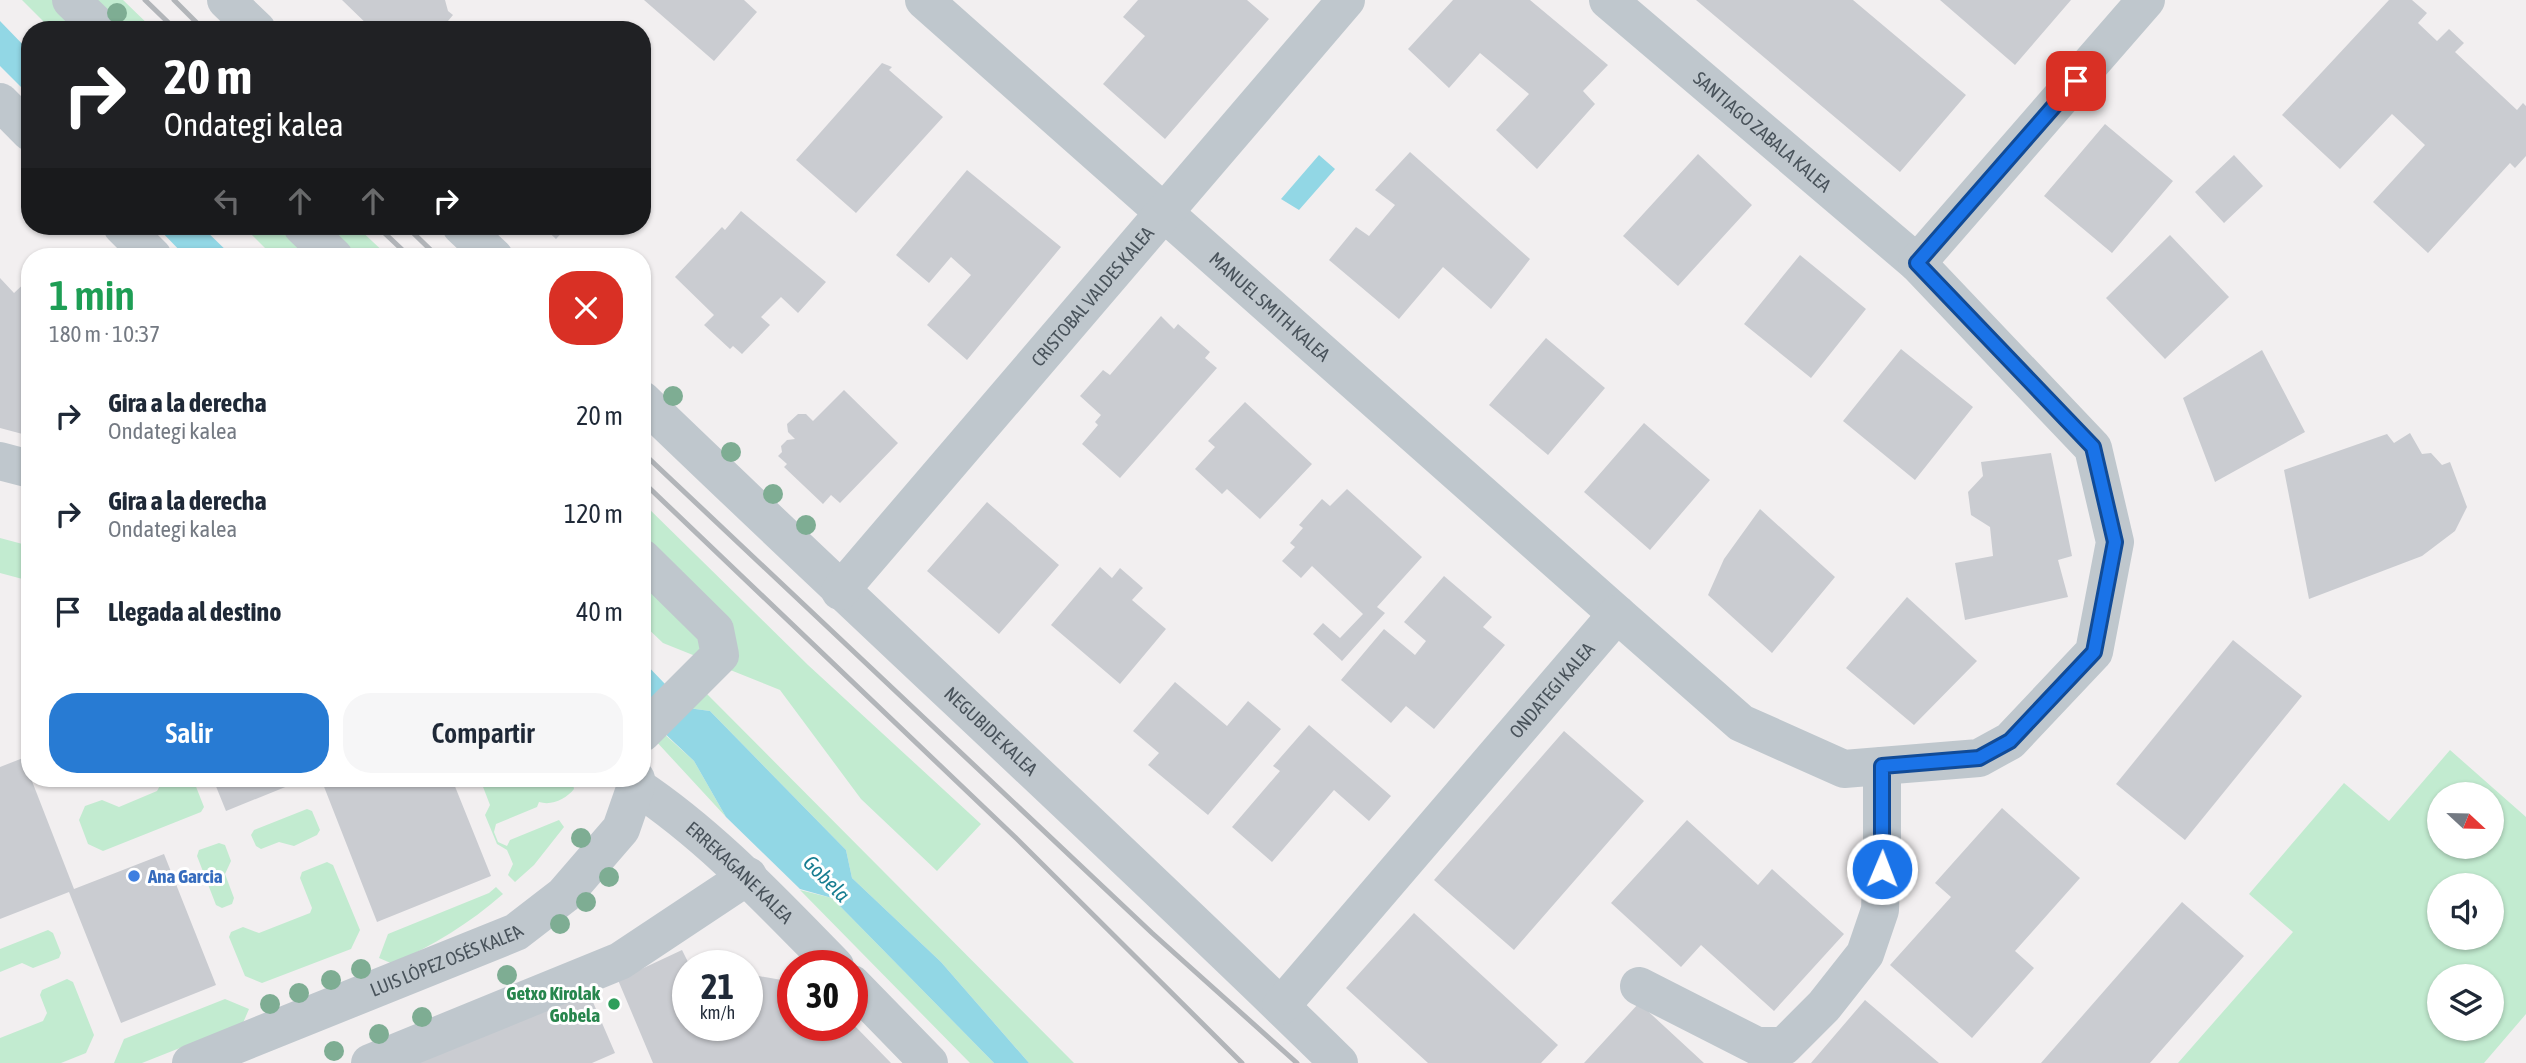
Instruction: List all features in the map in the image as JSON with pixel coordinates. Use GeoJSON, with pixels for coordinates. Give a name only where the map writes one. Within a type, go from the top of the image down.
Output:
{"type":"FeatureCollection","features":[{"type":"Feature","properties":{"kind":"street"},"geometry":{"type":"LineString","coordinates":[[71,0],[93,21]]}},
{"type":"Feature","properties":{"kind":"street"},"geometry":{"type":"LineString","coordinates":[[226,0],[248,21]]}},
{"type":"Feature","properties":{"kind":"street","name":"MANUEL SMITH KALEA"},"geometry":{"type":"LineString","coordinates":[[924,0],[1616,614]]}},
{"type":"Feature","properties":{"kind":"street","name":"CRISTOBAL VALDES KALEA"},"geometry":{"type":"LineString","coordinates":[[840,591],[1346,0]]}},
{"type":"Feature","properties":{"kind":"street","name":"SANTIAGO ZABALA KALEA"},"geometry":{"type":"LineString","coordinates":[[1608,0],[1917,263]]}},
{"type":"Feature","properties":{"kind":"street"},"geometry":{"type":"LineString","coordinates":[[1616,614],[1741,723],[1844,769],[1979,758],[2010,741],[2094,652],[2115,542],[2093,447],[1917,263],[2146,0]]}},
{"type":"Feature","properties":{"kind":"street"},"geometry":{"type":"LineString","coordinates":[[0,102],[21,123]]}},
{"type":"Feature","properties":{"kind":"street"},"geometry":{"type":"LineString","coordinates":[[131,235],[144,248]]}},
{"type":"Feature","properties":{"kind":"street"},"geometry":{"type":"LineString","coordinates":[[311,235],[325,248]]}},
{"type":"Feature","properties":{"kind":"street"},"geometry":{"type":"LineString","coordinates":[[471,235],[484,248]]}},
{"type":"Feature","properties":{"kind":"street","name":"NEGUBIDE KALEA"},"geometry":{"type":"LineString","coordinates":[[651,409],[1339,1063]]}},
{"type":"Feature","properties":{"kind":"street"},"geometry":{"type":"LineString","coordinates":[[0,461],[21,467]]}},
{"type":"Feature","properties":{"kind":"street"},"geometry":{"type":"LineString","coordinates":[[651,567],[715,630],[720,655],[651,724]]}},
{"type":"Feature","properties":{"kind":"street","name":"ONDATEGI KALEA"},"geometry":{"type":"LineString","coordinates":[[1281,1006],[1616,614]]}},
{"type":"Feature","properties":{"kind":"street"},"geometry":{"type":"LineString","coordinates":[[1639,986],[1757,1046],[1784,1046],[1824,1006],[1865,954],[1880,910],[1882,766]]}},
{"type":"Feature","properties":{"kind":"street","name":"LUIS LÓPEZ OSÉS KALEA"},"geometry":{"type":"LineString","coordinates":[[191,1063],[516,932],[564,895],[621,829],[635,787]]}},
{"type":"Feature","properties":{"kind":"street","name":"ERREKAGANE KALEA"},"geometry":{"type":"LineString","coordinates":[[641,787],[748,876],[820,950]]}},
{"type":"Feature","properties":{"kind":"street"},"geometry":{"type":"LineString","coordinates":[[370,1063],[620,961],[748,876]]}},
{"type":"Feature","properties":{"kind":"street"},"geometry":{"type":"LineString","coordinates":[[868,1000],[929,1063]]}},
{"type":"Feature","properties":{"kind":"green space"},"geometry":{"type":"Polygon","coordinates":[[[22,0],[123,0],[145,21],[43,21],[22,0]]]}},
{"type":"Feature","properties":{"kind":"green space"},"geometry":{"type":"Polygon","coordinates":[[[252,235],[366,235],[379,248],[265,248],[252,235]]]}},
{"type":"Feature","properties":{"kind":"green space"},"geometry":{"type":"Polygon","coordinates":[[[651,511],[808,665],[981,824],[937,871],[861,799],[780,690],[663,643],[651,632],[651,511]]]}},
{"type":"Feature","properties":{"kind":"green space"},"geometry":{"type":"Polygon","coordinates":[[[0,538],[21,544],[21,579],[0,573],[0,538]]]}},
{"type":"Feature","properties":{"kind":"green space"},"geometry":{"type":"Polygon","coordinates":[[[704,691],[1074,1063],[1029,1063],[941,962],[852,878],[846,850],[710,711],[688,708],[704,691]]]}},
{"type":"Feature","properties":{"kind":"green space"},"geometry":{"type":"Polygon","coordinates":[[[662,732],[694,761],[726,817],[654,739],[662,732]]]}},
{"type":"Feature","properties":{"kind":"green space"},"geometry":{"type":"Polygon","coordinates":[[[2450,750],[2486,782],[2427,782],[2427,859],[2504,859],[2504,798],[2526,817],[2526,1014],[2504,1040],[2504,964],[2427,964],[2427,1041],[2503,1041],[2484,1063],[2178,1063],[2293,932],[2249,894],[2344,783],[2389,821],[2450,750]]]}},
{"type":"Feature","properties":{"kind":"green space"},"geometry":{"type":"Polygon","coordinates":[[[159,787],[196,787],[204,807],[201,812],[103,851],[88,844],[79,820],[85,806],[102,800],[119,807],[157,791],[159,787]]]}},
{"type":"Feature","properties":{"kind":"green space"},"geometry":{"type":"Polygon","coordinates":[[[483,787],[574,787],[563,799],[549,803],[539,802],[537,807],[496,824],[494,832],[498,842],[507,846],[510,840],[559,820],[564,827],[534,865],[515,882],[508,875],[513,864],[507,850],[497,844],[485,815],[490,805],[483,787]]]}},
{"type":"Feature","properties":{"kind":"green space"},"geometry":{"type":"Polygon","coordinates":[[[307,809],[312,811],[320,830],[317,835],[294,846],[279,842],[261,849],[256,846],[251,835],[254,830],[307,809]]]}},
{"type":"Feature","properties":{"kind":"green space"},"geometry":{"type":"Polygon","coordinates":[[[219,843],[225,845],[231,861],[225,874],[234,898],[232,904],[222,908],[216,905],[197,856],[199,850],[219,843]]]}},
{"type":"Feature","properties":{"kind":"green space"},"geometry":{"type":"Polygon","coordinates":[[[327,862],[333,865],[360,930],[351,949],[262,983],[245,976],[229,937],[231,932],[243,927],[259,933],[310,913],[312,908],[300,878],[302,872],[327,862]]]}},
{"type":"Feature","properties":{"kind":"green space"},"geometry":{"type":"Polygon","coordinates":[[[496,887],[503,894],[450,933],[393,964],[379,958],[388,934],[489,893],[496,887]]]}},
{"type":"Feature","properties":{"kind":"green space"},"geometry":{"type":"Polygon","coordinates":[[[800,890],[832,898],[994,1063],[970,1063],[868,959],[868,950],[859,950],[800,890]]]}},
{"type":"Feature","properties":{"kind":"green space"},"geometry":{"type":"Polygon","coordinates":[[[48,930],[53,933],[61,953],[59,958],[33,968],[22,963],[0,972],[0,949],[48,930]]]}},
{"type":"Feature","properties":{"kind":"green space"},"geometry":{"type":"Polygon","coordinates":[[[67,979],[73,982],[94,1035],[86,1053],[61,1063],[0,1063],[0,1038],[43,1021],[47,1013],[40,995],[42,990],[67,979]]]}},
{"type":"Feature","properties":{"kind":"green space"},"geometry":{"type":"Polygon","coordinates":[[[225,999],[249,1009],[243,1023],[142,1063],[114,1063],[124,1039],[225,999]]]}},
{"type":"Feature","properties":{"kind":"water"},"geometry":{"type":"Polygon","coordinates":[[[0,21],[21,43],[21,87],[0,66],[0,21]]]}},
{"type":"Feature","properties":{"kind":"water"},"geometry":{"type":"Polygon","coordinates":[[[1319,155],[1335,169],[1299,210],[1281,199],[1319,155]]]}},
{"type":"Feature","properties":{"kind":"water"},"geometry":{"type":"Polygon","coordinates":[[[165,235],[210,235],[224,248],[177,248],[165,235]]]}},
{"type":"Feature","properties":{"kind":"water","name":"Gobela"},"geometry":{"type":"Polygon","coordinates":[[[651,669],[688,708],[710,711],[846,850],[852,878],[941,962],[1029,1063],[994,1063],[832,898],[800,889],[726,817],[694,761],[651,720],[651,669]]]}},
{"type":"Feature","properties":{"kind":"building"},"geometry":{"type":"Polygon","coordinates":[[[342,0],[445,0],[448,11],[453,15],[448,21],[364,21],[342,0]]]}},
{"type":"Feature","properties":{"kind":"building"},"geometry":{"type":"Polygon","coordinates":[[[644,0],[744,0],[757,12],[714,61],[644,0]]]}},
{"type":"Feature","properties":{"kind":"building"},"geometry":{"type":"Polygon","coordinates":[[[1138,0],[1247,0],[1269,19],[1165,139],[1103,84],[1145,36],[1123,17],[1138,0]]]}},
{"type":"Feature","properties":{"kind":"building"},"geometry":{"type":"Polygon","coordinates":[[[1453,0],[1530,0],[1608,65],[1583,91],[1595,104],[1537,169],[1496,130],[1529,94],[1480,53],[1449,88],[1408,49],[1453,0]]]}},
{"type":"Feature","properties":{"kind":"building"},"geometry":{"type":"Polygon","coordinates":[[[1696,0],[1853,0],[1966,95],[1900,172],[1696,0]]]}},
{"type":"Feature","properties":{"kind":"building"},"geometry":{"type":"Polygon","coordinates":[[[1940,0],[2071,0],[2015,65],[1940,0]]]}},
{"type":"Feature","properties":{"kind":"building"},"geometry":{"type":"Polygon","coordinates":[[[2389,0],[2412,0],[2427,13],[2418,23],[2437,41],[2449,29],[2464,43],[2455,52],[2517,110],[2523,103],[2526,106],[2526,156],[2515,168],[2510,163],[2428,253],[2373,202],[2425,145],[2392,114],[2340,169],[2282,115],[2389,0]]]}},
{"type":"Feature","properties":{"kind":"building"},"geometry":{"type":"Polygon","coordinates":[[[882,63],[892,67],[889,70],[943,117],[856,213],[796,160],[882,63]]]}},
{"type":"Feature","properties":{"kind":"building"},"geometry":{"type":"Polygon","coordinates":[[[2105,124],[2173,181],[2112,253],[2044,196],[2105,124]]]}},
{"type":"Feature","properties":{"kind":"building"},"geometry":{"type":"Polygon","coordinates":[[[1410,152],[1530,259],[1491,309],[1443,267],[1399,319],[1329,260],[1356,227],[1369,236],[1395,205],[1375,190],[1410,152]]]}},
{"type":"Feature","properties":{"kind":"building"},"geometry":{"type":"Polygon","coordinates":[[[1698,154],[1752,205],[1678,286],[1623,236],[1698,154]]]}},
{"type":"Feature","properties":{"kind":"building"},"geometry":{"type":"Polygon","coordinates":[[[2234,155],[2263,186],[2224,223],[2195,192],[2234,155]]]}},
{"type":"Feature","properties":{"kind":"building"},"geometry":{"type":"Polygon","coordinates":[[[967,170],[1061,247],[967,360],[927,325],[971,275],[951,257],[929,283],[896,255],[967,170]]]}},
{"type":"Feature","properties":{"kind":"building"},"geometry":{"type":"Polygon","coordinates":[[[741,211],[826,282],[798,313],[781,297],[761,317],[770,325],[742,354],[733,346],[730,349],[704,325],[714,315],[675,277],[722,227],[725,230],[741,211]]]}},
{"type":"Feature","properties":{"kind":"building"},"geometry":{"type":"Polygon","coordinates":[[[2170,235],[2229,297],[2165,359],[2106,298],[2170,235]]]}},
{"type":"Feature","properties":{"kind":"building"},"geometry":{"type":"Polygon","coordinates":[[[1800,255],[1866,309],[1811,378],[1744,324],[1800,255]]]}},
{"type":"Feature","properties":{"kind":"building"},"geometry":{"type":"Polygon","coordinates":[[[0,278],[14,293],[21,286],[21,434],[0,428],[0,278]]]}},
{"type":"Feature","properties":{"kind":"building"},"geometry":{"type":"Polygon","coordinates":[[[1161,316],[1174,329],[1178,324],[1210,352],[1205,358],[1217,368],[1120,478],[1082,444],[1098,425],[1095,422],[1101,415],[1080,396],[1103,370],[1110,375],[1161,316]]]}},
{"type":"Feature","properties":{"kind":"building"},"geometry":{"type":"Polygon","coordinates":[[[1546,338],[1605,388],[1548,455],[1489,405],[1546,338]]]}},
{"type":"Feature","properties":{"kind":"building"},"geometry":{"type":"Polygon","coordinates":[[[1901,349],[1973,407],[1915,480],[1843,421],[1901,349]]]}},
{"type":"Feature","properties":{"kind":"building"},"geometry":{"type":"Polygon","coordinates":[[[2262,350],[2305,432],[2215,482],[2183,398],[2262,350]]]}},
{"type":"Feature","properties":{"kind":"building"},"geometry":{"type":"Polygon","coordinates":[[[844,390],[898,443],[840,503],[831,495],[823,504],[784,467],[787,464],[778,456],[782,452],[781,446],[787,440],[795,439],[788,432],[787,424],[798,414],[806,414],[813,421],[844,390]]]}},
{"type":"Feature","properties":{"kind":"building"},"geometry":{"type":"Polygon","coordinates":[[[1245,402],[1312,464],[1260,519],[1227,489],[1222,494],[1195,469],[1215,447],[1208,441],[1245,402]]]}},
{"type":"Feature","properties":{"kind":"building"},"geometry":{"type":"Polygon","coordinates":[[[1644,423],[1710,480],[1650,550],[1584,492],[1644,423]]]}},
{"type":"Feature","properties":{"kind":"building"},"geometry":{"type":"Polygon","coordinates":[[[2410,433],[2422,454],[2431,453],[2442,465],[2450,462],[2467,507],[2455,531],[2422,556],[2309,599],[2284,470],[2387,434],[2394,443],[2410,433]]]}},
{"type":"Feature","properties":{"kind":"building"},"geometry":{"type":"Polygon","coordinates":[[[2051,453],[2072,556],[2058,560],[2068,597],[1965,620],[1955,563],[1993,556],[1990,527],[1971,515],[1968,492],[1983,476],[1981,462],[2051,453]]]}},
{"type":"Feature","properties":{"kind":"building"},"geometry":{"type":"Polygon","coordinates":[[[1347,489],[1422,557],[1377,607],[1385,613],[1342,661],[1313,634],[1323,623],[1340,638],[1363,614],[1312,566],[1301,578],[1282,561],[1295,547],[1290,543],[1303,528],[1299,525],[1322,499],[1330,506],[1347,489]]]}},
{"type":"Feature","properties":{"kind":"building"},"geometry":{"type":"Polygon","coordinates":[[[987,502],[1059,565],[999,634],[927,571],[987,502]]]}},
{"type":"Feature","properties":{"kind":"building"},"geometry":{"type":"Polygon","coordinates":[[[1760,509],[1835,577],[1772,653],[1708,595],[1724,559],[1760,509]]]}},
{"type":"Feature","properties":{"kind":"building"},"geometry":{"type":"Polygon","coordinates":[[[1100,567],[1112,578],[1120,568],[1143,588],[1132,600],[1166,629],[1120,684],[1051,625],[1100,567]]]}},
{"type":"Feature","properties":{"kind":"building"},"geometry":{"type":"Polygon","coordinates":[[[1444,576],[1492,617],[1483,627],[1505,645],[1434,729],[1406,706],[1391,723],[1341,680],[1384,629],[1415,655],[1426,641],[1404,622],[1444,576]]]}},
{"type":"Feature","properties":{"kind":"building"},"geometry":{"type":"Polygon","coordinates":[[[1907,597],[1977,661],[1914,725],[1846,668],[1907,597]]]}},
{"type":"Feature","properties":{"kind":"building"},"geometry":{"type":"Polygon","coordinates":[[[2233,640],[2302,696],[2185,840],[2116,784],[2233,640]]]}},
{"type":"Feature","properties":{"kind":"building"},"geometry":{"type":"Polygon","coordinates":[[[1175,682],[1227,726],[1248,701],[1281,729],[1208,815],[1148,765],[1159,753],[1133,731],[1175,682]]]}},
{"type":"Feature","properties":{"kind":"building"},"geometry":{"type":"Polygon","coordinates":[[[1309,725],[1391,796],[1369,821],[1334,790],[1272,862],[1232,827],[1280,771],[1273,766],[1309,725]]]}},
{"type":"Feature","properties":{"kind":"building"},"geometry":{"type":"Polygon","coordinates":[[[1564,731],[1644,801],[1514,950],[1434,880],[1564,731]]]}},
{"type":"Feature","properties":{"kind":"building"},"geometry":{"type":"Polygon","coordinates":[[[21,759],[21,787],[34,787],[74,889],[164,854],[216,985],[121,1023],[69,892],[0,919],[0,767],[21,759]]]}},
{"type":"Feature","properties":{"kind":"building"},"geometry":{"type":"Polygon","coordinates":[[[216,787],[285,787],[226,811],[216,787]]]}},
{"type":"Feature","properties":{"kind":"building"},"geometry":{"type":"Polygon","coordinates":[[[324,787],[455,787],[491,876],[377,922],[324,787]]]}},
{"type":"Feature","properties":{"kind":"building"},"geometry":{"type":"Polygon","coordinates":[[[2002,808],[2080,878],[2015,951],[2034,968],[1972,1038],[1890,965],[1951,897],[1935,883],[2002,808]]]}},
{"type":"Feature","properties":{"kind":"building"},"geometry":{"type":"Polygon","coordinates":[[[1687,820],[1758,885],[1772,869],[1844,934],[1774,1011],[1701,945],[1681,967],[1611,903],[1687,820]]]}},
{"type":"Feature","properties":{"kind":"building"},"geometry":{"type":"Polygon","coordinates":[[[2182,902],[2244,956],[2150,1063],[2041,1063],[2182,902]]]}},
{"type":"Feature","properties":{"kind":"building"},"geometry":{"type":"Polygon","coordinates":[[[1414,913],[1558,1045],[1541,1063],[1428,1063],[1346,988],[1414,913]]]}},
{"type":"Feature","properties":{"kind":"building"},"geometry":{"type":"Polygon","coordinates":[[[672,955],[672,1041],[763,1041],[763,977],[777,979],[777,1041],[868,1039],[891,1063],[653,1063],[618,980],[672,955]]]}},
{"type":"Feature","properties":{"kind":"building"},"geometry":{"type":"Polygon","coordinates":[[[586,986],[615,1053],[592,1063],[395,1063],[586,986]]]}},
{"type":"Feature","properties":{"kind":"building"},"geometry":{"type":"Polygon","coordinates":[[[1865,1000],[1939,1063],[1811,1063],[1865,1000]]]}},
{"type":"Feature","properties":{"kind":"building"},"geometry":{"type":"Polygon","coordinates":[[[1639,1003],[1704,1063],[1584,1063],[1639,1003]]]}},
{"type":"Feature","properties":{"kind":"railway"},"geometry":{"type":"LineString","coordinates":[[145,0],[167,21]]}},
{"type":"Feature","properties":{"kind":"railway"},"geometry":{"type":"LineString","coordinates":[[174,0],[195,21]]}},
{"type":"Feature","properties":{"kind":"railway"},"geometry":{"type":"LineString","coordinates":[[387,235],[400,248]]}},
{"type":"Feature","properties":{"kind":"railway"},"geometry":{"type":"LineString","coordinates":[[415,235],[429,248]]}},
{"type":"Feature","properties":{"kind":"railway"},"geometry":{"type":"LineString","coordinates":[[651,460],[1152,933],[1297,1063]]}},
{"type":"Feature","properties":{"kind":"railway"},"geometry":{"type":"LineString","coordinates":[[651,490],[1017,839],[1242,1063]]}},
{"type":"Feature","properties":{"kind":"place","name":"Ana Garcia"},"geometry":{"type":"Point","coordinates":[134,876]}},
{"type":"Feature","properties":{"kind":"place","name":"Getxo Kirolak Gobela"},"geometry":{"type":"Point","coordinates":[614,1004]}},
{"type":"Feature","properties":{"kind":"route"},"geometry":{"type":"LineString","coordinates":[[1882,869],[1882,766],[1979,758],[2006,744],[2094,652],[2115,542],[2093,447],[1917,263],[2076,81]]}}]}
